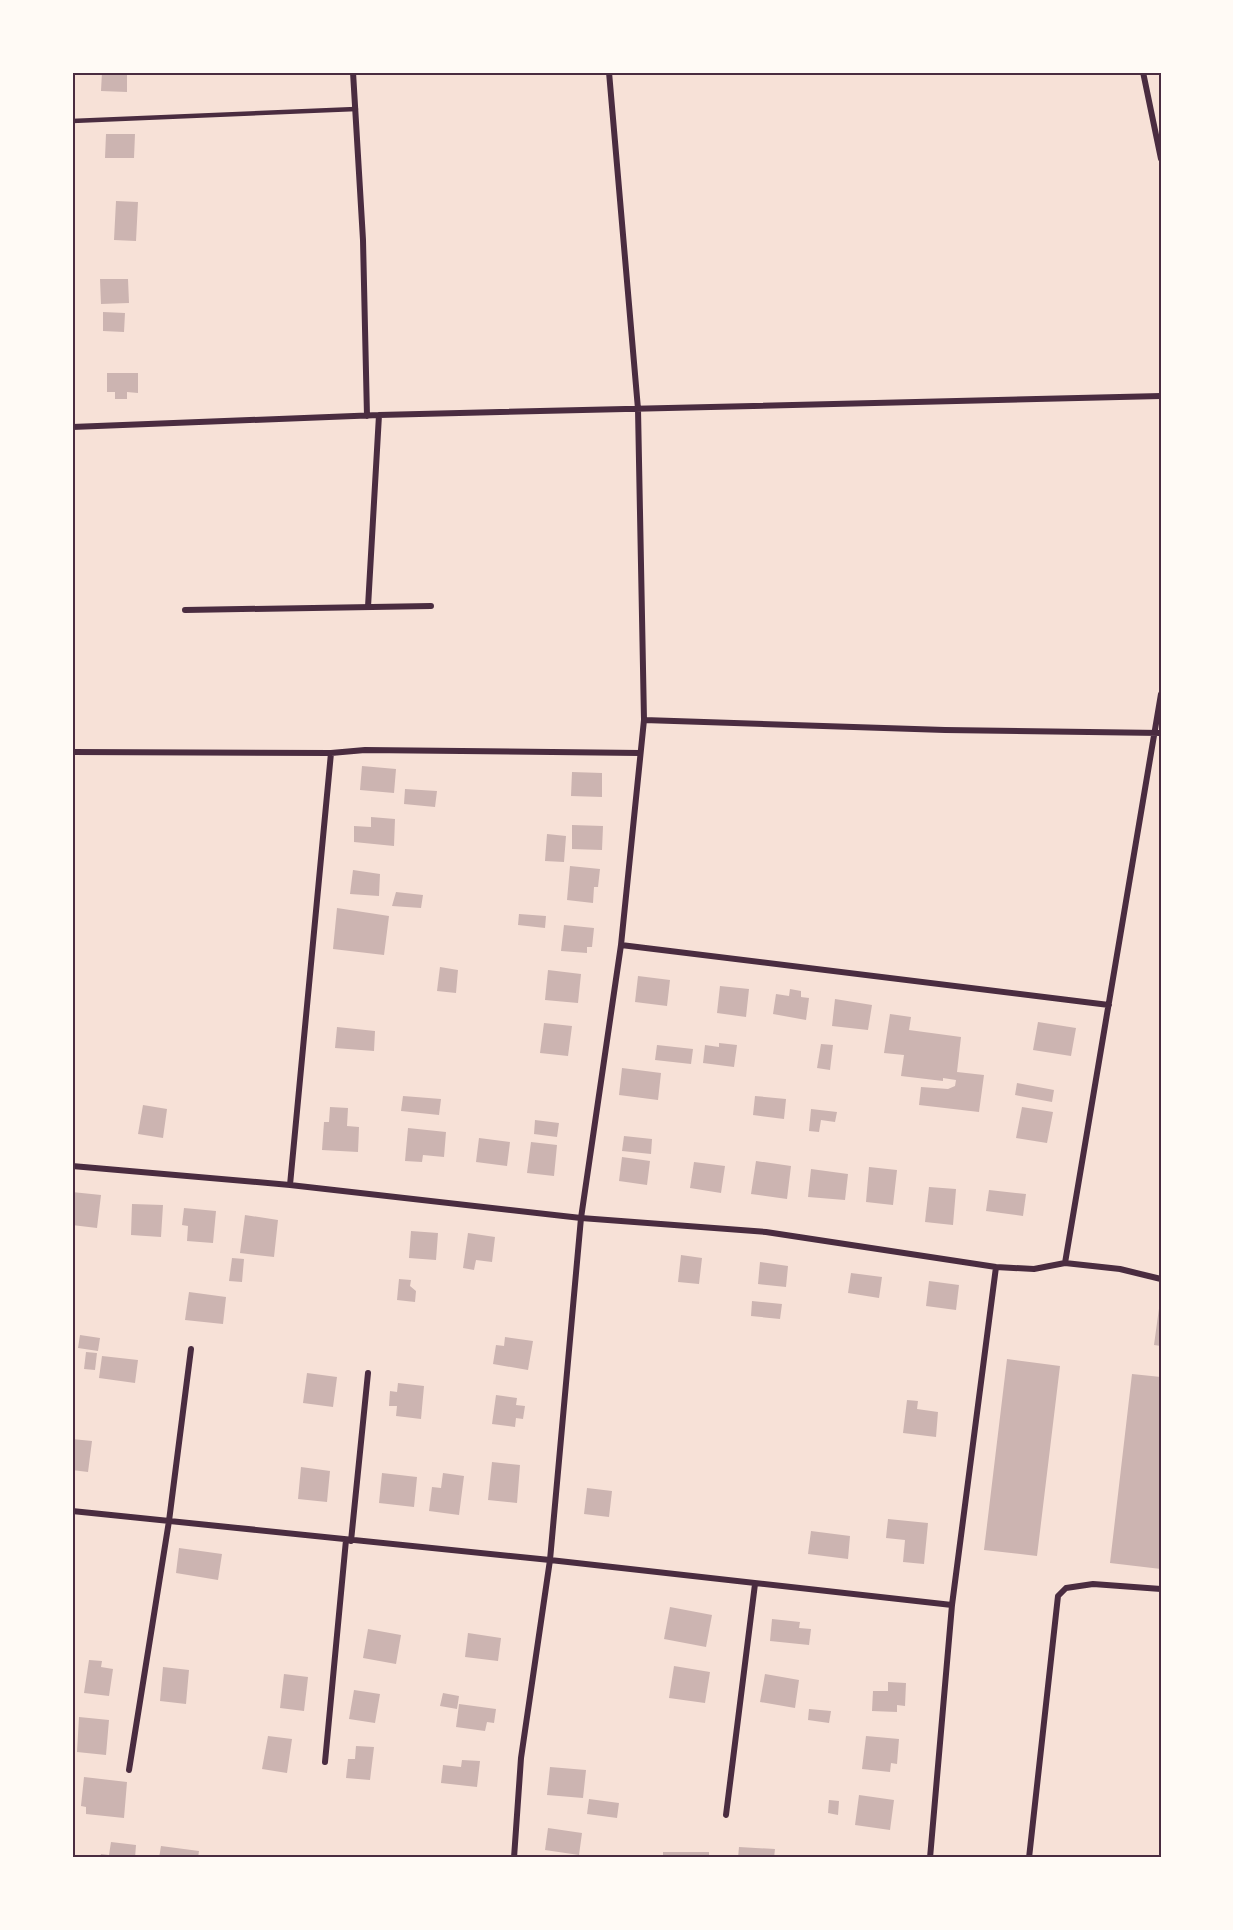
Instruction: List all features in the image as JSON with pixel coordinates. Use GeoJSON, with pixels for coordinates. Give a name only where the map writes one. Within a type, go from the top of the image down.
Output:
{"type":"FeatureCollection","features":[{"type":"Feature","properties":{"kind":"street"},"geometry":{"type":"LineString","coordinates":[[353,72],[363,240],[367,416]]}},
{"type":"Feature","properties":{"kind":"street"},"geometry":{"type":"LineString","coordinates":[[514,1858],[521,1758],[550,1560],[581,1218],[621,945],[644,720],[638,409],[609,72]]}},
{"type":"Feature","properties":{"kind":"street"},"geometry":{"type":"LineString","coordinates":[[1143,72],[1161,159]]}},
{"type":"Feature","properties":{"kind":"street"},"geometry":{"type":"LineString","coordinates":[[72,426],[379,415],[1161,396]]}},
{"type":"Feature","properties":{"kind":"street"},"geometry":{"type":"LineString","coordinates":[[368,607],[379,415]]}},
{"type":"Feature","properties":{"kind":"street"},"geometry":{"type":"LineString","coordinates":[[185,609],[431,606]]}},
{"type":"Feature","properties":{"kind":"street"},"geometry":{"type":"LineString","coordinates":[[1065,1263],[1159,733],[1161,694]]}},
{"type":"Feature","properties":{"kind":"street"},"geometry":{"type":"LineString","coordinates":[[644,720],[945,730],[1159,733]]}},
{"type":"Feature","properties":{"kind":"street"},"geometry":{"type":"LineString","coordinates":[[72,752],[331,753],[365,750],[640,753]]}},
{"type":"Feature","properties":{"kind":"street"},"geometry":{"type":"LineString","coordinates":[[290,1185],[331,753]]}},
{"type":"Feature","properties":{"kind":"street"},"geometry":{"type":"LineString","coordinates":[[621,945],[1109,1005]]}},
{"type":"Feature","properties":{"kind":"street"},"geometry":{"type":"LineString","coordinates":[[72,1166],[290,1185],[581,1218],[766,1232],[996,1267],[1034,1269],[1065,1263],[1120,1269],[1161,1279]]}},
{"type":"Feature","properties":{"kind":"street"},"geometry":{"type":"LineString","coordinates":[[930,1858],[952,1605],[996,1267]]}},
{"type":"Feature","properties":{"kind":"street"},"geometry":{"type":"LineString","coordinates":[[129,1770],[169,1521],[191,1349]]}},
{"type":"Feature","properties":{"kind":"street"},"geometry":{"type":"LineString","coordinates":[[325,1762],[368,1373]]}},
{"type":"Feature","properties":{"kind":"street"},"geometry":{"type":"LineString","coordinates":[[72,1511],[550,1560],[952,1605]]}},
{"type":"Feature","properties":{"kind":"street"},"geometry":{"type":"LineString","coordinates":[[726,1815],[755,1584]]}},
{"type":"Feature","properties":{"kind":"street"},"geometry":{"type":"LineString","coordinates":[[1029,1858],[1058,1596],[1066,1588],[1093,1584],[1161,1588]]}},
{"type":"Feature","properties":{"kind":"lane"},"geometry":{"type":"LineString","coordinates":[[72,121],[356,109]]}},
{"type":"Feature","properties":{"kind":"building"},"geometry":{"type":"Polygon","coordinates":[[[102,72],[127,72],[127,92],[101,91],[102,72]]]}},
{"type":"Feature","properties":{"kind":"building"},"geometry":{"type":"Polygon","coordinates":[[[106,134],[135,134],[134,158],[105,158],[106,134]]]}},
{"type":"Feature","properties":{"kind":"building"},"geometry":{"type":"Polygon","coordinates":[[[116,201],[138,202],[136,241],[114,240],[116,201]]]}},
{"type":"Feature","properties":{"kind":"building"},"geometry":{"type":"Polygon","coordinates":[[[100,279],[128,279],[129,303],[101,304],[100,279]]]}},
{"type":"Feature","properties":{"kind":"building"},"geometry":{"type":"Polygon","coordinates":[[[103,312],[125,313],[124,332],[103,331],[103,312]]]}},
{"type":"Feature","properties":{"kind":"building"},"geometry":{"type":"Polygon","coordinates":[[[107,373],[138,373],[138,393],[127,392],[127,399],[115,399],[115,392],[107,392],[107,373]]]}},
{"type":"Feature","properties":{"kind":"building"},"geometry":{"type":"Polygon","coordinates":[[[362,766],[396,769],[394,793],[360,790],[362,766]]]}},
{"type":"Feature","properties":{"kind":"building"},"geometry":{"type":"Polygon","coordinates":[[[572,772],[602,773],[602,797],[571,796],[572,772]]]}},
{"type":"Feature","properties":{"kind":"building"},"geometry":{"type":"Polygon","coordinates":[[[405,789],[437,791],[435,807],[404,804],[405,789]]]}},
{"type":"Feature","properties":{"kind":"building"},"geometry":{"type":"Polygon","coordinates":[[[371,817],[395,819],[394,846],[354,842],[354,826],[371,827],[371,817]]]}},
{"type":"Feature","properties":{"kind":"building"},"geometry":{"type":"Polygon","coordinates":[[[572,825],[603,826],[602,850],[572,849],[572,825]]]}},
{"type":"Feature","properties":{"kind":"building"},"geometry":{"type":"Polygon","coordinates":[[[547,834],[566,836],[564,862],[545,861],[547,834]]]}},
{"type":"Feature","properties":{"kind":"building"},"geometry":{"type":"Polygon","coordinates":[[[570,866],[600,869],[598,887],[594,887],[593,903],[567,900],[570,866]]]}},
{"type":"Feature","properties":{"kind":"building"},"geometry":{"type":"Polygon","coordinates":[[[353,870],[380,874],[379,896],[350,894],[353,870]]]}},
{"type":"Feature","properties":{"kind":"building"},"geometry":{"type":"Polygon","coordinates":[[[396,892],[423,895],[421,908],[392,906],[396,892]]]}},
{"type":"Feature","properties":{"kind":"building"},"geometry":{"type":"Polygon","coordinates":[[[337,908],[389,916],[384,955],[333,949],[337,908]]]}},
{"type":"Feature","properties":{"kind":"building"},"geometry":{"type":"Polygon","coordinates":[[[519,914],[546,916],[545,928],[518,925],[519,914]]]}},
{"type":"Feature","properties":{"kind":"building"},"geometry":{"type":"Polygon","coordinates":[[[564,925],[594,928],[592,947],[587,947],[587,953],[561,951],[564,925]]]}},
{"type":"Feature","properties":{"kind":"building"},"geometry":{"type":"Polygon","coordinates":[[[440,967],[458,970],[456,993],[437,991],[440,967]]]}},
{"type":"Feature","properties":{"kind":"building"},"geometry":{"type":"Polygon","coordinates":[[[548,970],[581,974],[578,1003],[545,1000],[548,970]]]}},
{"type":"Feature","properties":{"kind":"building"},"geometry":{"type":"Polygon","coordinates":[[[638,976],[670,980],[667,1006],[635,1002],[638,976]]]}},
{"type":"Feature","properties":{"kind":"building"},"geometry":{"type":"Polygon","coordinates":[[[720,986],[749,989],[746,1017],[717,1013],[720,986]]]}},
{"type":"Feature","properties":{"kind":"building"},"geometry":{"type":"Polygon","coordinates":[[[790,989],[801,991],[801,997],[809,998],[806,1020],[773,1014],[776,994],[789,996],[790,989]]]}},
{"type":"Feature","properties":{"kind":"building"},"geometry":{"type":"Polygon","coordinates":[[[835,999],[872,1005],[868,1030],[832,1026],[835,999]]]}},
{"type":"Feature","properties":{"kind":"building"},"geometry":{"type":"Polygon","coordinates":[[[890,1014],[911,1017],[909,1030],[961,1037],[957,1072],[984,1075],[979,1112],[919,1105],[921,1087],[948,1089],[955,1086],[956,1080],[943,1078],[943,1081],[901,1076],[904,1055],[884,1053],[890,1014]]]}},
{"type":"Feature","properties":{"kind":"building"},"geometry":{"type":"Polygon","coordinates":[[[1038,1022],[1076,1028],[1071,1056],[1033,1050],[1038,1022]]]}},
{"type":"Feature","properties":{"kind":"building"},"geometry":{"type":"Polygon","coordinates":[[[544,1023],[572,1026],[568,1056],[540,1053],[544,1023]]]}},
{"type":"Feature","properties":{"kind":"building"},"geometry":{"type":"Polygon","coordinates":[[[337,1027],[375,1031],[374,1051],[335,1048],[337,1027]]]}},
{"type":"Feature","properties":{"kind":"building"},"geometry":{"type":"Polygon","coordinates":[[[719,1043],[737,1045],[734,1067],[703,1063],[705,1045],[719,1047],[719,1043]]]}},
{"type":"Feature","properties":{"kind":"building"},"geometry":{"type":"Polygon","coordinates":[[[821,1044],[833,1045],[830,1070],[817,1068],[821,1044]]]}},
{"type":"Feature","properties":{"kind":"building"},"geometry":{"type":"Polygon","coordinates":[[[657,1045],[693,1049],[691,1064],[655,1060],[657,1045]]]}},
{"type":"Feature","properties":{"kind":"building"},"geometry":{"type":"Polygon","coordinates":[[[622,1068],[661,1073],[658,1100],[619,1095],[622,1068]]]}},
{"type":"Feature","properties":{"kind":"building"},"geometry":{"type":"Polygon","coordinates":[[[1017,1083],[1054,1090],[1052,1102],[1015,1095],[1017,1083]]]}},
{"type":"Feature","properties":{"kind":"building"},"geometry":{"type":"Polygon","coordinates":[[[403,1096],[441,1099],[439,1115],[401,1111],[403,1096]]]}},
{"type":"Feature","properties":{"kind":"building"},"geometry":{"type":"Polygon","coordinates":[[[755,1096],[786,1099],[784,1119],[753,1115],[755,1096]]]}},
{"type":"Feature","properties":{"kind":"building"},"geometry":{"type":"Polygon","coordinates":[[[143,1105],[167,1109],[163,1138],[138,1134],[143,1105]]]}},
{"type":"Feature","properties":{"kind":"building"},"geometry":{"type":"Polygon","coordinates":[[[330,1107],[348,1108],[347,1126],[359,1127],[358,1152],[322,1150],[324,1122],[329,1122],[330,1107]]]}},
{"type":"Feature","properties":{"kind":"building"},"geometry":{"type":"Polygon","coordinates":[[[1022,1107],[1053,1112],[1047,1143],[1016,1138],[1022,1107]]]}},
{"type":"Feature","properties":{"kind":"building"},"geometry":{"type":"Polygon","coordinates":[[[811,1109],[837,1112],[835,1122],[821,1120],[819,1132],[809,1131],[811,1109]]]}},
{"type":"Feature","properties":{"kind":"building"},"geometry":{"type":"Polygon","coordinates":[[[535,1120],[559,1123],[557,1137],[534,1134],[535,1120]]]}},
{"type":"Feature","properties":{"kind":"building"},"geometry":{"type":"Polygon","coordinates":[[[408,1128],[446,1132],[444,1157],[423,1155],[422,1162],[405,1161],[408,1128]]]}},
{"type":"Feature","properties":{"kind":"building"},"geometry":{"type":"Polygon","coordinates":[[[624,1136],[652,1139],[651,1154],[622,1151],[624,1136]]]}},
{"type":"Feature","properties":{"kind":"building"},"geometry":{"type":"Polygon","coordinates":[[[479,1138],[510,1142],[507,1166],[476,1162],[479,1138]]]}},
{"type":"Feature","properties":{"kind":"building"},"geometry":{"type":"Polygon","coordinates":[[[531,1142],[557,1145],[554,1176],[527,1173],[531,1142]]]}},
{"type":"Feature","properties":{"kind":"building"},"geometry":{"type":"Polygon","coordinates":[[[622,1157],[650,1161],[647,1185],[619,1181],[622,1157]]]}},
{"type":"Feature","properties":{"kind":"building"},"geometry":{"type":"Polygon","coordinates":[[[756,1161],[791,1166],[787,1199],[751,1194],[756,1161]]]}},
{"type":"Feature","properties":{"kind":"building"},"geometry":{"type":"Polygon","coordinates":[[[694,1162],[725,1166],[721,1193],[690,1188],[694,1162]]]}},
{"type":"Feature","properties":{"kind":"building"},"geometry":{"type":"Polygon","coordinates":[[[869,1167],[897,1170],[893,1205],[866,1202],[869,1167]]]}},
{"type":"Feature","properties":{"kind":"building"},"geometry":{"type":"Polygon","coordinates":[[[811,1169],[848,1174],[845,1200],[808,1197],[811,1169]]]}},
{"type":"Feature","properties":{"kind":"building"},"geometry":{"type":"Polygon","coordinates":[[[929,1187],[956,1189],[953,1225],[925,1222],[929,1187]]]}},
{"type":"Feature","properties":{"kind":"building"},"geometry":{"type":"Polygon","coordinates":[[[989,1190],[1026,1194],[1023,1216],[986,1211],[989,1190]]]}},
{"type":"Feature","properties":{"kind":"building"},"geometry":{"type":"Polygon","coordinates":[[[72,1192],[101,1195],[97,1228],[72,1225],[72,1192]]]}},
{"type":"Feature","properties":{"kind":"building"},"geometry":{"type":"Polygon","coordinates":[[[132,1204],[163,1205],[161,1237],[131,1235],[132,1204]]]}},
{"type":"Feature","properties":{"kind":"building"},"geometry":{"type":"Polygon","coordinates":[[[184,1208],[216,1211],[213,1243],[187,1241],[188,1226],[182,1225],[184,1208]]]}},
{"type":"Feature","properties":{"kind":"building"},"geometry":{"type":"Polygon","coordinates":[[[245,1215],[278,1220],[274,1257],[240,1253],[245,1215]]]}},
{"type":"Feature","properties":{"kind":"building"},"geometry":{"type":"Polygon","coordinates":[[[411,1231],[438,1233],[436,1260],[409,1258],[411,1231]]]}},
{"type":"Feature","properties":{"kind":"building"},"geometry":{"type":"Polygon","coordinates":[[[468,1233],[495,1237],[492,1262],[476,1260],[474,1270],[463,1268],[468,1233]]]}},
{"type":"Feature","properties":{"kind":"building"},"geometry":{"type":"Polygon","coordinates":[[[681,1255],[702,1258],[699,1284],[678,1282],[681,1255]]]}},
{"type":"Feature","properties":{"kind":"building"},"geometry":{"type":"Polygon","coordinates":[[[232,1258],[244,1259],[242,1282],[229,1281],[232,1258]]]}},
{"type":"Feature","properties":{"kind":"building"},"geometry":{"type":"Polygon","coordinates":[[[760,1262],[788,1266],[786,1287],[758,1284],[760,1262]]]}},
{"type":"Feature","properties":{"kind":"building"},"geometry":{"type":"Polygon","coordinates":[[[851,1273],[882,1277],[879,1298],[848,1293],[851,1273]]]}},
{"type":"Feature","properties":{"kind":"building"},"geometry":{"type":"Polygon","coordinates":[[[399,1279],[411,1280],[410,1286],[416,1291],[415,1302],[397,1300],[399,1279]]]}},
{"type":"Feature","properties":{"kind":"building"},"geometry":{"type":"Polygon","coordinates":[[[929,1281],[959,1285],[956,1310],[926,1306],[929,1281]]]}},
{"type":"Feature","properties":{"kind":"building"},"geometry":{"type":"Polygon","coordinates":[[[189,1292],[226,1297],[223,1324],[185,1320],[189,1292]]]}},
{"type":"Feature","properties":{"kind":"building"},"geometry":{"type":"Polygon","coordinates":[[[752,1301],[782,1304],[780,1319],[751,1316],[752,1301]]]}},
{"type":"Feature","properties":{"kind":"building"},"geometry":{"type":"Polygon","coordinates":[[[1161,1301],[1161,1346],[1154,1345],[1161,1301]]]}},
{"type":"Feature","properties":{"kind":"building"},"geometry":{"type":"Polygon","coordinates":[[[80,1335],[100,1338],[98,1351],[78,1348],[80,1335]]]}},
{"type":"Feature","properties":{"kind":"building"},"geometry":{"type":"Polygon","coordinates":[[[505,1337],[533,1341],[528,1370],[493,1364],[496,1345],[504,1346],[505,1337]]]}},
{"type":"Feature","properties":{"kind":"building"},"geometry":{"type":"Polygon","coordinates":[[[86,1352],[97,1353],[95,1370],[84,1369],[86,1352]]]}},
{"type":"Feature","properties":{"kind":"building"},"geometry":{"type":"Polygon","coordinates":[[[102,1356],[138,1360],[135,1383],[99,1378],[102,1356]]]}},
{"type":"Feature","properties":{"kind":"building"},"geometry":{"type":"Polygon","coordinates":[[[1007,1359],[1060,1366],[1037,1556],[984,1550],[1007,1359]]]}},
{"type":"Feature","properties":{"kind":"building"},"geometry":{"type":"Polygon","coordinates":[[[307,1373],[337,1377],[333,1407],[303,1403],[307,1373]]]}},
{"type":"Feature","properties":{"kind":"building"},"geometry":{"type":"Polygon","coordinates":[[[1132,1374],[1161,1377],[1161,1569],[1110,1563],[1132,1374]]]}},
{"type":"Feature","properties":{"kind":"building"},"geometry":{"type":"Polygon","coordinates":[[[398,1383],[424,1386],[421,1419],[396,1416],[397,1406],[389,1406],[390,1391],[397,1392],[398,1383]]]}},
{"type":"Feature","properties":{"kind":"building"},"geometry":{"type":"Polygon","coordinates":[[[496,1395],[517,1398],[516,1405],[525,1406],[523,1419],[516,1418],[515,1427],[492,1424],[496,1395]]]}},
{"type":"Feature","properties":{"kind":"building"},"geometry":{"type":"Polygon","coordinates":[[[907,1400],[918,1401],[917,1409],[938,1412],[936,1437],[903,1433],[907,1400]]]}},
{"type":"Feature","properties":{"kind":"building"},"geometry":{"type":"Polygon","coordinates":[[[72,1439],[92,1441],[88,1472],[72,1470],[72,1439]]]}},
{"type":"Feature","properties":{"kind":"building"},"geometry":{"type":"Polygon","coordinates":[[[492,1462],[520,1465],[517,1503],[488,1500],[492,1462]]]}},
{"type":"Feature","properties":{"kind":"building"},"geometry":{"type":"Polygon","coordinates":[[[301,1467],[330,1471],[327,1502],[298,1499],[301,1467]]]}},
{"type":"Feature","properties":{"kind":"building"},"geometry":{"type":"Polygon","coordinates":[[[382,1473],[417,1477],[414,1507],[379,1503],[382,1473]]]}},
{"type":"Feature","properties":{"kind":"building"},"geometry":{"type":"Polygon","coordinates":[[[443,1473],[464,1476],[459,1515],[429,1511],[432,1487],[441,1488],[443,1473]]]}},
{"type":"Feature","properties":{"kind":"building"},"geometry":{"type":"Polygon","coordinates":[[[587,1488],[612,1491],[609,1517],[584,1514],[587,1488]]]}},
{"type":"Feature","properties":{"kind":"building"},"geometry":{"type":"Polygon","coordinates":[[[888,1519],[928,1523],[924,1564],[903,1562],[905,1540],[886,1538],[888,1519]]]}},
{"type":"Feature","properties":{"kind":"building"},"geometry":{"type":"Polygon","coordinates":[[[811,1531],[850,1536],[848,1559],[808,1554],[811,1531]]]}},
{"type":"Feature","properties":{"kind":"building"},"geometry":{"type":"Polygon","coordinates":[[[179,1548],[222,1554],[218,1580],[176,1573],[179,1548]]]}},
{"type":"Feature","properties":{"kind":"building"},"geometry":{"type":"Polygon","coordinates":[[[670,1607],[712,1615],[706,1647],[664,1639],[670,1607]]]}},
{"type":"Feature","properties":{"kind":"building"},"geometry":{"type":"Polygon","coordinates":[[[772,1619],[800,1622],[799,1628],[811,1629],[809,1645],[770,1641],[772,1619]]]}},
{"type":"Feature","properties":{"kind":"building"},"geometry":{"type":"Polygon","coordinates":[[[368,1629],[401,1635],[396,1664],[363,1658],[368,1629]]]}},
{"type":"Feature","properties":{"kind":"building"},"geometry":{"type":"Polygon","coordinates":[[[468,1633],[501,1638],[498,1661],[465,1657],[468,1633]]]}},
{"type":"Feature","properties":{"kind":"building"},"geometry":{"type":"Polygon","coordinates":[[[89,1660],[102,1661],[101,1667],[113,1669],[109,1696],[84,1693],[89,1660]]]}},
{"type":"Feature","properties":{"kind":"building"},"geometry":{"type":"Polygon","coordinates":[[[674,1666],[710,1672],[705,1703],[669,1698],[674,1666]]]}},
{"type":"Feature","properties":{"kind":"building"},"geometry":{"type":"Polygon","coordinates":[[[163,1667],[189,1670],[186,1704],[160,1701],[163,1667]]]}},
{"type":"Feature","properties":{"kind":"building"},"geometry":{"type":"Polygon","coordinates":[[[284,1674],[308,1677],[304,1711],[280,1708],[284,1674]]]}},
{"type":"Feature","properties":{"kind":"building"},"geometry":{"type":"Polygon","coordinates":[[[765,1674],[799,1680],[795,1708],[760,1702],[765,1674]]]}},
{"type":"Feature","properties":{"kind":"building"},"geometry":{"type":"Polygon","coordinates":[[[888,1682],[906,1683],[905,1706],[897,1705],[897,1712],[872,1711],[873,1691],[888,1691],[888,1682]]]}},
{"type":"Feature","properties":{"kind":"building"},"geometry":{"type":"Polygon","coordinates":[[[354,1690],[380,1694],[375,1723],[349,1719],[354,1690]]]}},
{"type":"Feature","properties":{"kind":"building"},"geometry":{"type":"Polygon","coordinates":[[[443,1693],[459,1696],[457,1709],[440,1706],[443,1693]]]}},
{"type":"Feature","properties":{"kind":"building"},"geometry":{"type":"Polygon","coordinates":[[[459,1704],[496,1709],[494,1723],[487,1722],[485,1731],[456,1727],[459,1704]]]}},
{"type":"Feature","properties":{"kind":"building"},"geometry":{"type":"Polygon","coordinates":[[[809,1709],[831,1711],[829,1723],[808,1720],[809,1709]]]}},
{"type":"Feature","properties":{"kind":"building"},"geometry":{"type":"Polygon","coordinates":[[[79,1717],[109,1720],[106,1755],[77,1752],[79,1717]]]}},
{"type":"Feature","properties":{"kind":"building"},"geometry":{"type":"Polygon","coordinates":[[[268,1736],[292,1739],[287,1773],[262,1769],[268,1736]]]}},
{"type":"Feature","properties":{"kind":"building"},"geometry":{"type":"Polygon","coordinates":[[[866,1736],[899,1739],[897,1764],[891,1763],[890,1772],[862,1769],[866,1736]]]}},
{"type":"Feature","properties":{"kind":"building"},"geometry":{"type":"Polygon","coordinates":[[[356,1746],[374,1747],[370,1780],[346,1778],[348,1759],[355,1759],[356,1746]]]}},
{"type":"Feature","properties":{"kind":"building"},"geometry":{"type":"Polygon","coordinates":[[[462,1760],[480,1761],[477,1787],[441,1783],[443,1765],[461,1767],[462,1760]]]}},
{"type":"Feature","properties":{"kind":"building"},"geometry":{"type":"Polygon","coordinates":[[[550,1767],[586,1770],[583,1798],[547,1795],[550,1767]]]}},
{"type":"Feature","properties":{"kind":"building"},"geometry":{"type":"Polygon","coordinates":[[[84,1777],[127,1782],[124,1818],[86,1814],[86,1807],[81,1806],[84,1777]]]}},
{"type":"Feature","properties":{"kind":"building"},"geometry":{"type":"Polygon","coordinates":[[[859,1795],[894,1800],[890,1830],[855,1825],[859,1795]]]}},
{"type":"Feature","properties":{"kind":"building"},"geometry":{"type":"Polygon","coordinates":[[[589,1799],[619,1803],[617,1818],[587,1814],[589,1799]]]}},
{"type":"Feature","properties":{"kind":"building"},"geometry":{"type":"Polygon","coordinates":[[[829,1800],[839,1801],[838,1815],[828,1813],[829,1800]]]}},
{"type":"Feature","properties":{"kind":"building"},"geometry":{"type":"Polygon","coordinates":[[[548,1828],[582,1833],[579,1855],[545,1850],[548,1828]]]}},
{"type":"Feature","properties":{"kind":"building"},"geometry":{"type":"Polygon","coordinates":[[[111,1842],[136,1845],[135,1858],[100,1858],[101,1854],[109,1855],[111,1842]]]}},
{"type":"Feature","properties":{"kind":"building"},"geometry":{"type":"Polygon","coordinates":[[[161,1846],[199,1851],[198,1858],[159,1858],[161,1846]]]}},
{"type":"Feature","properties":{"kind":"building"},"geometry":{"type":"Polygon","coordinates":[[[739,1847],[775,1849],[774,1858],[738,1858],[739,1847]]]}},
{"type":"Feature","properties":{"kind":"building"},"geometry":{"type":"Polygon","coordinates":[[[663,1852],[709,1852],[709,1858],[663,1858],[663,1852]]]}}]}
